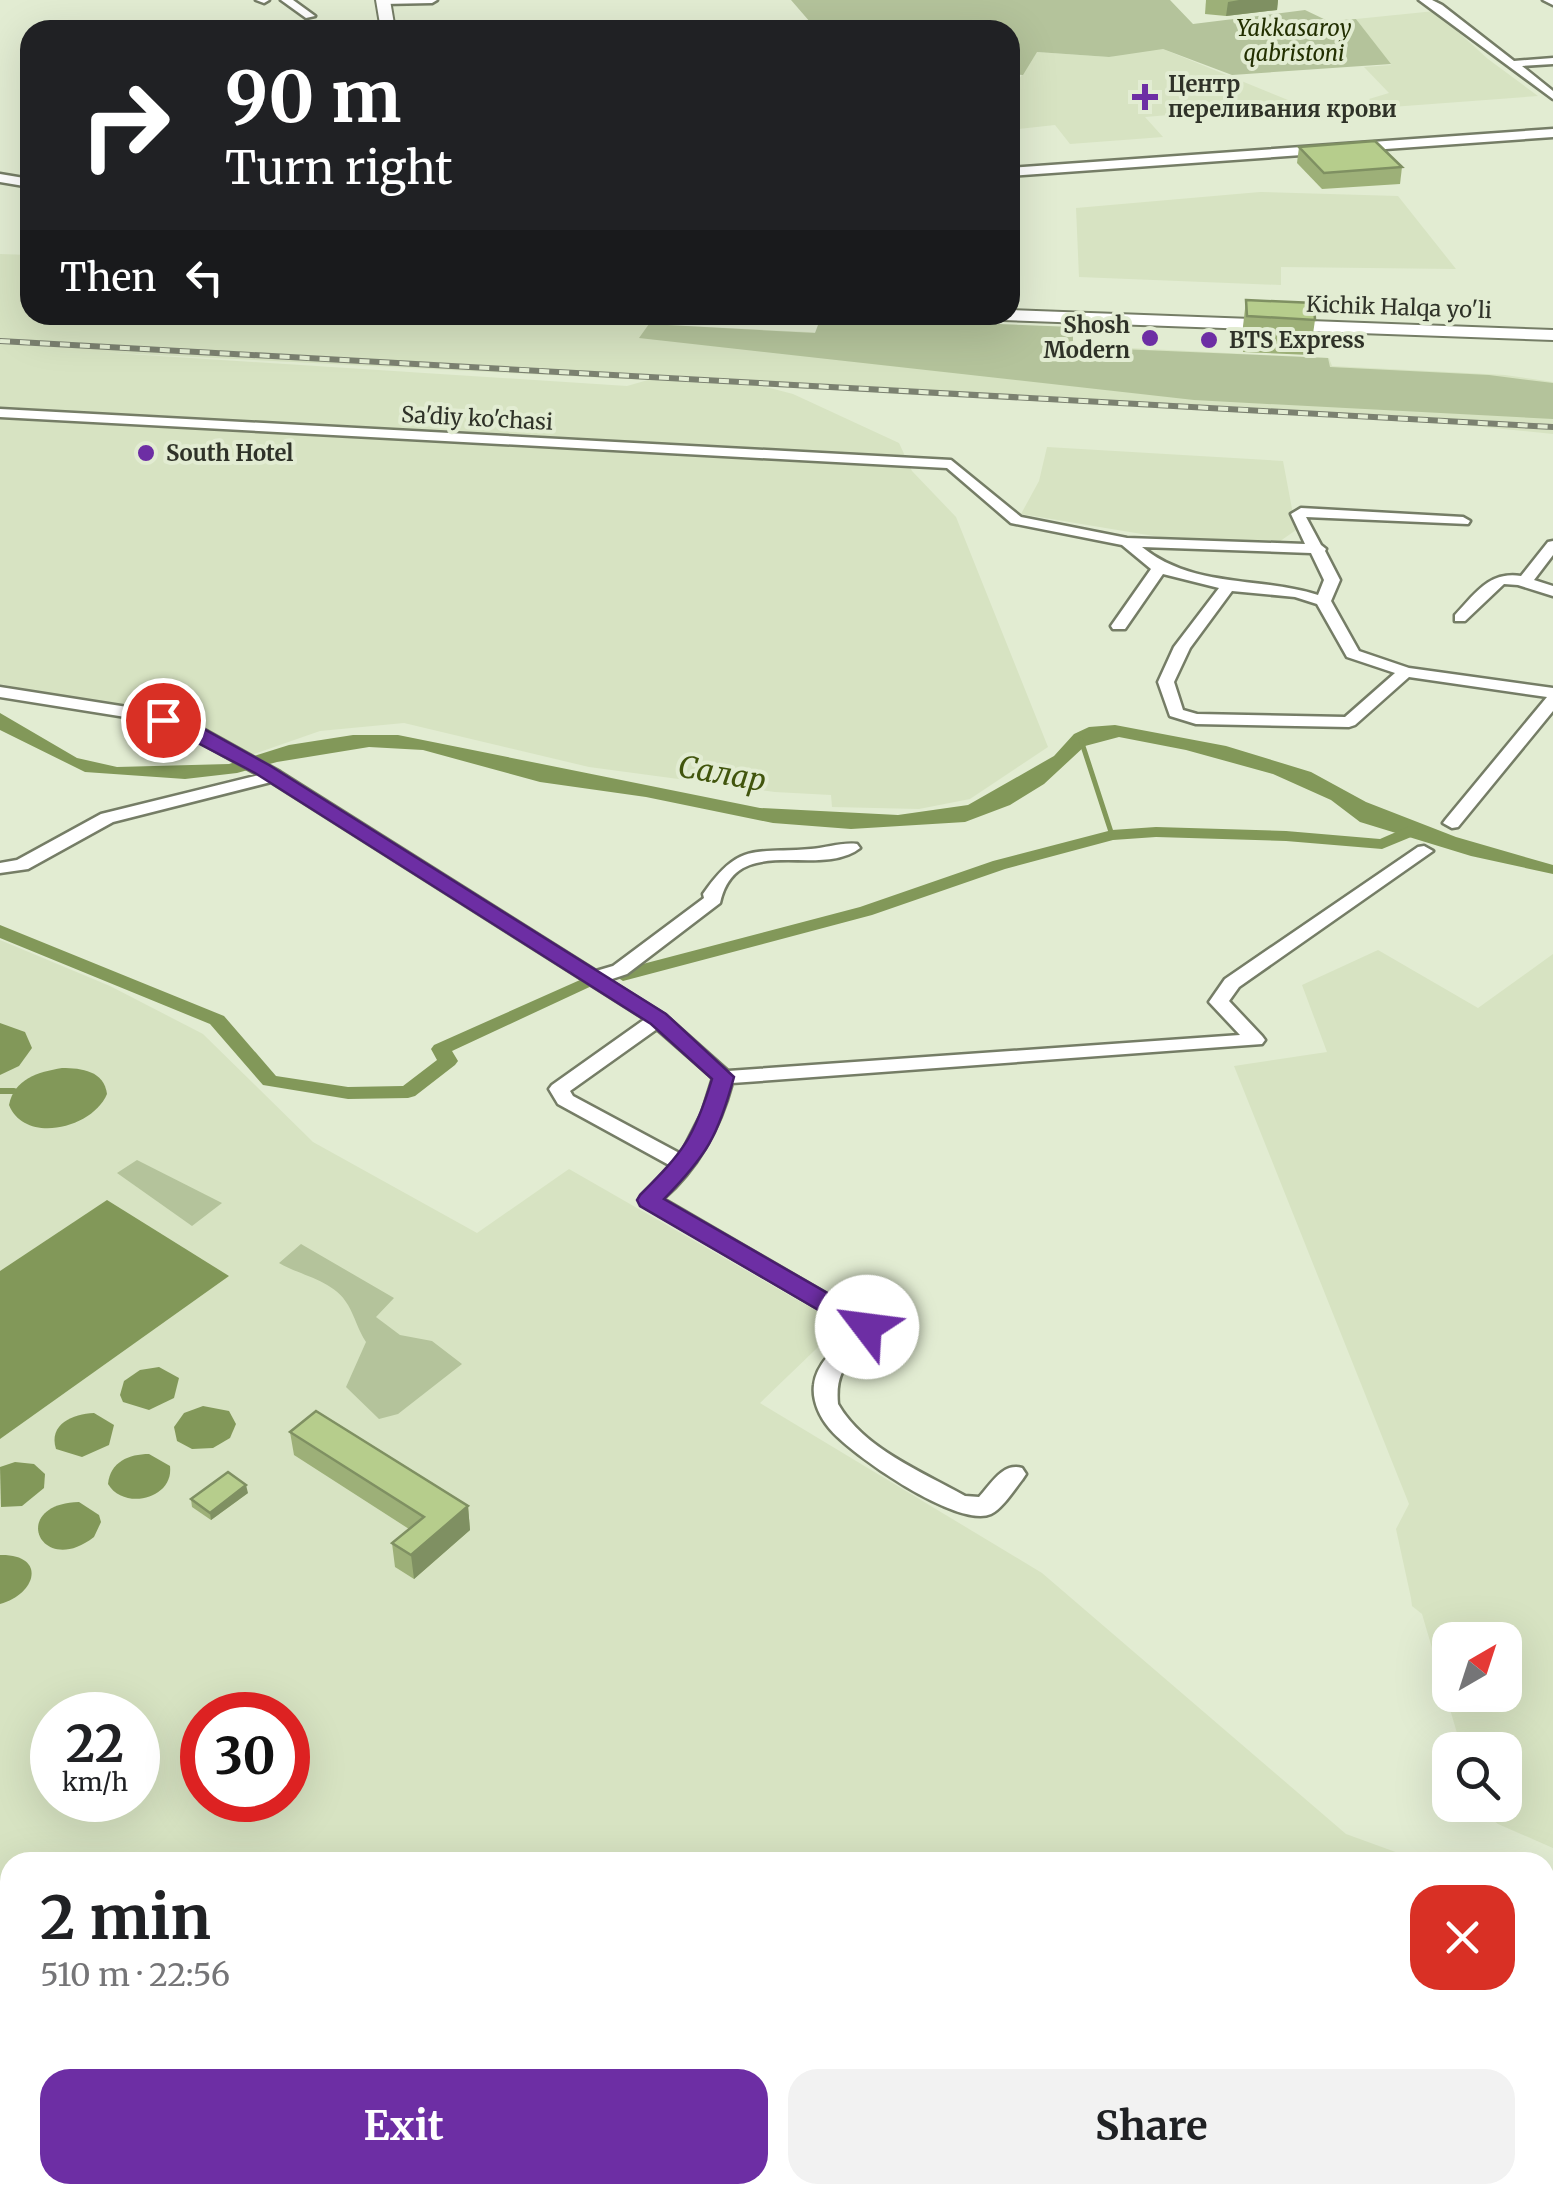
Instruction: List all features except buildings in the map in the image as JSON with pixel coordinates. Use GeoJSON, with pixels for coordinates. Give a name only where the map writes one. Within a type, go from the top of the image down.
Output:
{"type":"FeatureCollection","features":[{"type":"Feature","properties":{"kind":"highway"},"geometry":{"type":"LineString","coordinates":[[398,1],[404,20]]}},
{"type":"Feature","properties":{"kind":"highway","name":"Kichik Halqa yo'li"},"geometry":{"type":"LineString","coordinates":[[1020,306],[1553,335]]}},
{"type":"Feature","properties":{"kind":"highway","name":"Kichik Halqa yo'li"},"geometry":{"type":"LineString","coordinates":[[1020,315],[1553,324]]}},
{"type":"Feature","properties":{"kind":"main road"},"geometry":{"type":"LineString","coordinates":[[1020,157],[1553,121]]}},
{"type":"Feature","properties":{"kind":"main road"},"geometry":{"type":"LineString","coordinates":[[1020,171],[1553,133]]}},
{"type":"Feature","properties":{"kind":"street"},"geometry":{"type":"LineString","coordinates":[[286,0],[310,16]]}},
{"type":"Feature","properties":{"kind":"street"},"geometry":{"type":"LineString","coordinates":[[383,1],[432,0]]}},
{"type":"Feature","properties":{"kind":"street"},"geometry":{"type":"LineString","coordinates":[[1428,2],[1448,0]]}},
{"type":"Feature","properties":{"kind":"street"},"geometry":{"type":"LineString","coordinates":[[1428,2],[1553,96]]}},
{"type":"Feature","properties":{"kind":"street"},"geometry":{"type":"LineString","coordinates":[[1511,64],[1553,61]]}},
{"type":"Feature","properties":{"kind":"street","name":"Sa'diy ko'chasi"},"geometry":{"type":"LineString","coordinates":[[0,413],[951,464],[1016,520],[1127,542]]}},
{"type":"Feature","properties":{"kind":"street"},"geometry":{"type":"LineString","coordinates":[[1324,600],[1332,580],[1320,550],[1308,542],[1298,514],[1301,512],[1463,521]]}},
{"type":"Feature","properties":{"kind":"street"},"geometry":{"type":"LineString","coordinates":[[1127,542],[1320,550]]}},
{"type":"Feature","properties":{"kind":"street"},"geometry":{"type":"LineString","coordinates":[[1127,542],[1159,568],[1228,586],[1297,592],[1324,600],[1353,654],[1406,672],[1553,696],[1452,823]]}},
{"type":"Feature","properties":{"kind":"street"},"geometry":{"type":"LineString","coordinates":[[1525,581],[1553,545]]}},
{"type":"Feature","properties":{"kind":"street"},"geometry":{"type":"LineString","coordinates":[[1118,626],[1159,568]]}},
{"type":"Feature","properties":{"kind":"street"},"geometry":{"type":"LineString","coordinates":[[1460,618],[1498,580],[1510,576],[1553,590]]}},
{"type":"Feature","properties":{"kind":"street"},"geometry":{"type":"LineString","coordinates":[[1228,586],[1182,646],[1166,682],[1176,713],[1196,719],[1349,722],[1406,672]]}},
{"type":"Feature","properties":{"kind":"street"},"geometry":{"type":"LineString","coordinates":[[0,692],[140,714],[186,727],[268,772],[658,1019],[723,1077],[1256,1040],[1219,1002],[1224,991],[1424,852]]}},
{"type":"Feature","properties":{"kind":"street"},"geometry":{"type":"LineString","coordinates":[[0,868],[22,864],[107,818],[268,772]]}},
{"type":"Feature","properties":{"kind":"street"},"geometry":{"type":"LineString","coordinates":[[594,978],[620,970],[714,899],[712,894],[722,878],[744,858],[762,853],[806,855],[851,848]]}},
{"type":"Feature","properties":{"kind":"street"},"geometry":{"type":"LineString","coordinates":[[658,1019],[558,1089],[565,1100],[683,1164]]}},
{"type":"Feature","properties":{"kind":"street"},"geometry":{"type":"LineString","coordinates":[[723,1077],[708,1128],[692,1156],[649,1200],[868,1328],[838,1358],[825,1384],[825,1406],[840,1429],[862,1446],[960,1504],[985,1507],[1014,1474]]}},
{"type":"Feature","properties":{"kind":"shaded area"},"geometry":{"type":"Polygon","coordinates":[[[1435,11],[1488,59],[1538,96],[1378,108],[1369,99],[1389,93],[1364,67],[1391,65],[1356,19],[1435,11]]]}},
{"type":"Feature","properties":{"kind":"shaded area","name":"Центр переливания крови"},"geometry":{"type":"Polygon","coordinates":[[[1142,49],[1163,49],[1288,100],[1266,107],[1145,117],[1163,137],[1070,144],[1055,125],[1020,129],[1020,78],[1036,52],[1109,57],[1142,49]]]}},
{"type":"Feature","properties":{"kind":"shaded area"},"geometry":{"type":"Polygon","coordinates":[[[1260,192],[1398,196],[1456,269],[1281,267],[1281,285],[1079,277],[1076,208],[1260,192]]]}},
{"type":"Feature","properties":{"kind":"shaded area"},"geometry":{"type":"Polygon","coordinates":[[[0,254],[20,255],[20,325],[669,325],[1329,358],[1332,366],[1505,375],[1553,382],[1553,434],[1444,423],[762,386],[793,394],[899,443],[912,471],[956,517],[1048,747],[970,799],[919,809],[832,807],[831,795],[775,792],[589,767],[404,723],[320,731],[248,756],[170,717],[0,684],[0,254]],[[98,352],[627,386],[648,380],[98,352]]]}},
{"type":"Feature","properties":{"kind":"shaded area"},"geometry":{"type":"Polygon","coordinates":[[[1047,447],[1283,461],[1296,530],[1276,544],[1190,542],[1021,514],[1039,481],[1047,447]]]}},
{"type":"Feature","properties":{"kind":"shaded area","name":"Салар"},"geometry":{"type":"Polygon","coordinates":[[[0,713],[77,758],[117,767],[229,764],[289,745],[353,735],[398,735],[760,808],[898,815],[968,805],[1054,756],[1074,734],[1089,727],[1115,725],[1226,746],[1311,772],[1366,802],[1456,837],[1553,865],[1553,874],[1471,856],[1360,822],[1331,800],[1273,774],[1186,750],[1119,737],[1085,746],[1044,784],[1010,805],[965,822],[851,829],[773,823],[646,797],[540,782],[423,750],[369,747],[185,779],[85,772],[0,730],[0,713]]]}},
{"type":"Feature","properties":{"kind":"shaded area"},"geometry":{"type":"Polygon","coordinates":[[[0,940],[110,986],[203,1034],[313,1142],[477,1233],[569,1169],[841,1325],[760,1403],[1042,1573],[1346,1834],[1396,1852],[0,1852],[0,940]]]}},
{"type":"Feature","properties":{"kind":"shaded area"},"geometry":{"type":"Polygon","coordinates":[[[1378,950],[1478,1008],[1553,954],[1553,1848],[1495,1822],[1522,1822],[1522,1732],[1457,1732],[1451,1712],[1522,1712],[1522,1622],[1432,1622],[1432,1648],[1422,1614],[1412,1606],[1396,1529],[1409,1504],[1234,1066],[1327,1052],[1302,985],[1378,950]]]}},
{"type":"Feature","properties":{"kind":"shaded area"},"geometry":{"type":"Polygon","coordinates":[[[0,1023],[25,1032],[32,1048],[19,1066],[0,1075],[0,1023]]]}},
{"type":"Feature","properties":{"kind":"shaded area"},"geometry":{"type":"Polygon","coordinates":[[[62,1068],[84,1070],[102,1080],[107,1094],[99,1106],[88,1116],[59,1127],[29,1125],[17,1117],[9,1105],[16,1089],[36,1075],[62,1068]]]}},
{"type":"Feature","properties":{"kind":"shaded area"},"geometry":{"type":"Polygon","coordinates":[[[107,1200],[229,1276],[0,1439],[0,1271],[107,1200]]]}},
{"type":"Feature","properties":{"kind":"shaded area"},"geometry":{"type":"Polygon","coordinates":[[[159,1367],[179,1378],[174,1398],[149,1410],[123,1402],[120,1395],[124,1381],[140,1370],[159,1367]]]}},
{"type":"Feature","properties":{"kind":"shaded area"},"geometry":{"type":"Polygon","coordinates":[[[203,1406],[229,1411],[236,1424],[230,1438],[213,1448],[192,1449],[177,1441],[174,1427],[184,1413],[203,1406]]]}},
{"type":"Feature","properties":{"kind":"shaded area"},"geometry":{"type":"Polygon","coordinates":[[[94,1413],[114,1425],[109,1445],[82,1457],[56,1449],[56,1433],[64,1422],[94,1413]]]}},
{"type":"Feature","properties":{"kind":"shaded area"},"geometry":{"type":"Polygon","coordinates":[[[149,1454],[170,1466],[164,1487],[146,1498],[125,1497],[115,1492],[108,1484],[112,1470],[128,1458],[149,1454]]]}},
{"type":"Feature","properties":{"kind":"shaded area"},"geometry":{"type":"Polygon","coordinates":[[[15,1462],[34,1464],[45,1474],[44,1488],[22,1506],[1,1507],[0,1467],[15,1462]]]}},
{"type":"Feature","properties":{"kind":"shaded area"},"geometry":{"type":"Polygon","coordinates":[[[79,1502],[99,1515],[101,1522],[94,1537],[75,1548],[59,1550],[47,1545],[38,1525],[44,1514],[57,1506],[79,1502]]]}},
{"type":"Feature","properties":{"kind":"shaded area"},"geometry":{"type":"Polygon","coordinates":[[[0,1555],[25,1561],[32,1575],[22,1592],[0,1604],[0,1555]]]}},
{"type":"Feature","properties":{"kind":"green space","name":"Yakkasaroy qabristoni"},"geometry":{"type":"Polygon","coordinates":[[[791,0],[1170,0],[1193,24],[1305,10],[1328,21],[1356,19],[1391,64],[1232,75],[1163,49],[1109,57],[1037,52],[1023,75],[1020,20],[808,20],[791,0]]]}},
{"type":"Feature","properties":{"kind":"green space"},"geometry":{"type":"Polygon","coordinates":[[[648,325],[815,333],[818,325],[1073,327],[1073,347],[1328,358],[1330,367],[1489,375],[1553,383],[1553,419],[1194,400],[639,338],[648,325]]]}},
{"type":"Feature","properties":{"kind":"green space"},"geometry":{"type":"Polygon","coordinates":[[[137,1160],[222,1203],[192,1226],[117,1173],[137,1160]]]}},
{"type":"Feature","properties":{"kind":"green space"},"geometry":{"type":"Polygon","coordinates":[[[301,1244],[394,1298],[376,1317],[400,1335],[432,1341],[462,1364],[398,1414],[379,1419],[346,1387],[366,1342],[348,1305],[326,1284],[279,1263],[301,1244]]]}},
{"type":"Feature","properties":{"kind":"waterway"},"geometry":{"type":"LineString","coordinates":[[1081,740],[1112,835]]}},
{"type":"Feature","properties":{"kind":"waterway","name":"Салар"},"geometry":{"type":"LineString","coordinates":[[623,975],[866,911],[999,865],[1112,835],[1156,832],[1286,836],[1382,844],[1410,831]]}},
{"type":"Feature","properties":{"kind":"waterway","name":"Салар"},"geometry":{"type":"LineString","coordinates":[[0,931],[217,1020],[270,1081],[348,1093],[408,1092],[448,1061],[441,1049],[587,984]]}},
{"type":"Feature","properties":{"kind":"waterway"},"geometry":{"type":"LineString","coordinates":[[0,1091],[14,1091]]}},
{"type":"Feature","properties":{"kind":"railway"},"geometry":{"type":"LineString","coordinates":[[0,341],[1553,427]]}},
{"type":"Feature","properties":{"kind":"place","name":"Центр переливания крови"},"geometry":{"type":"Point","coordinates":[1145,97]}},
{"type":"Feature","properties":{"kind":"place","name":"Shosh Modern"},"geometry":{"type":"Point","coordinates":[1150,338]}},
{"type":"Feature","properties":{"kind":"place","name":"BTS Express"},"geometry":{"type":"Point","coordinates":[1209,340]}},
{"type":"Feature","properties":{"kind":"place","name":"South Hotel"},"geometry":{"type":"Point","coordinates":[146,453]}},
{"type":"Feature","properties":{"kind":"route"},"geometry":{"type":"LineString","coordinates":[[163,720],[186,727],[262,769],[658,1019],[723,1077],[708,1128],[692,1156],[649,1200],[867,1327]]}}]}
